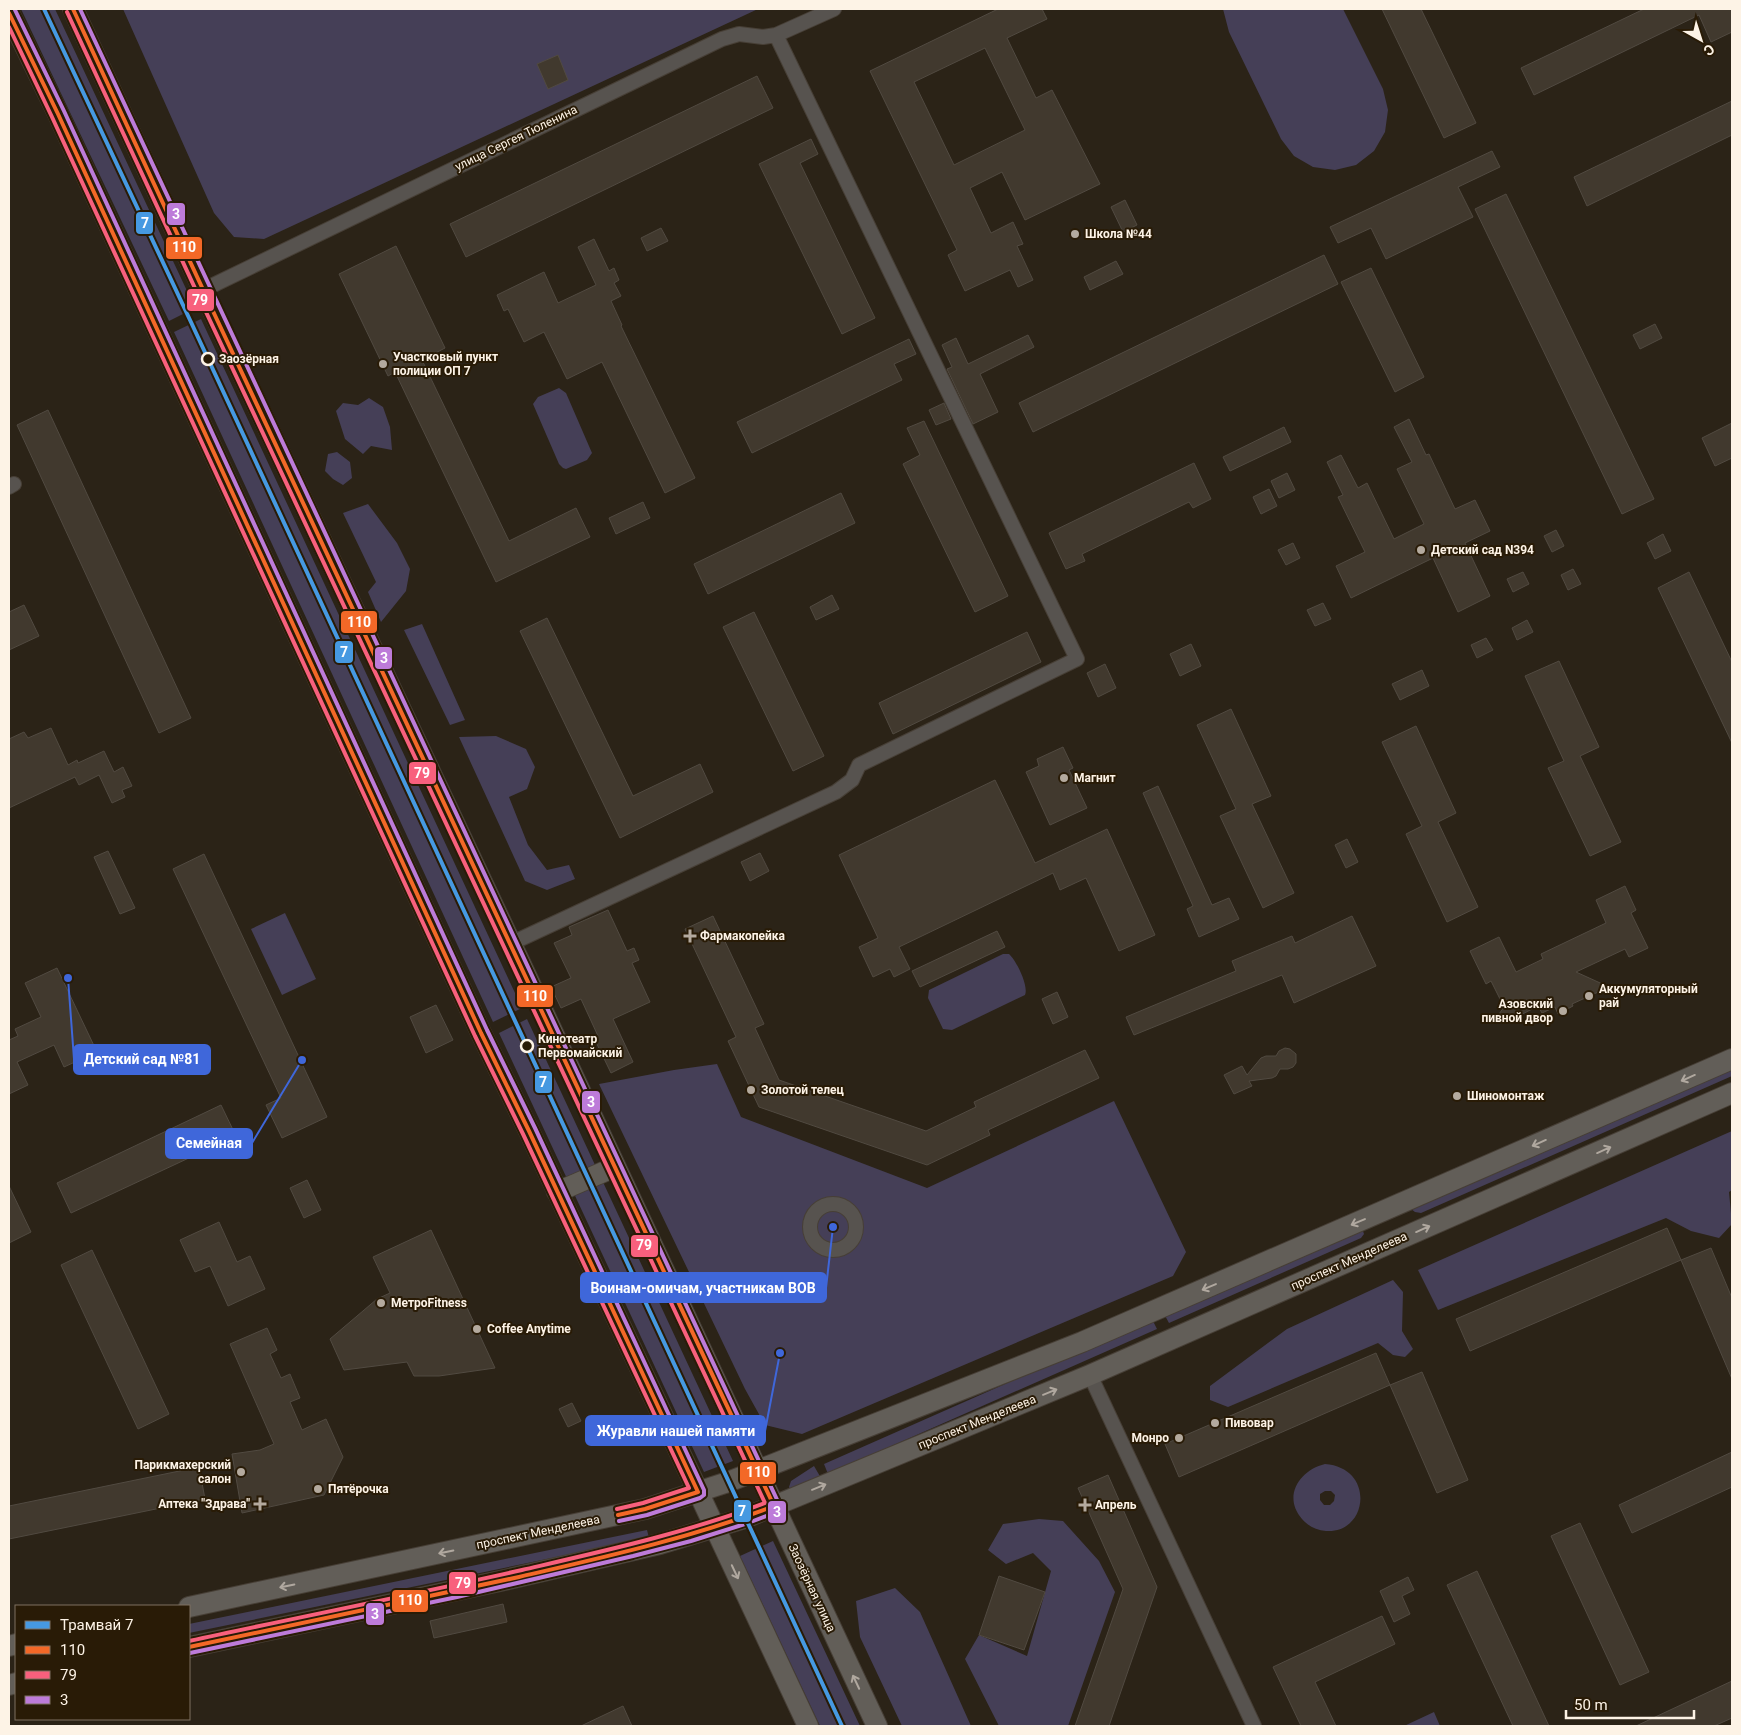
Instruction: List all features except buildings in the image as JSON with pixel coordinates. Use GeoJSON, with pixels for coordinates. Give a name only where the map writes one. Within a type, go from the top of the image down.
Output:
{"type":"FeatureCollection","features":[{"type":"Feature","properties":{"kind":"main road","name":"Заозёрная улица"},"geometry":{"type":"LineString","coordinates":[[73,9],[877,1726]]}},
{"type":"Feature","properties":{"kind":"main road"},"geometry":{"type":"LineString","coordinates":[[9,13],[58,114],[473,1015],[808,1726]]}},
{"type":"Feature","properties":{"kind":"main road","name":"проспект Менделеева"},"geometry":{"type":"LineString","coordinates":[[190,1607],[646,1509],[698,1492],[1082,1342],[1732,1058]]}},
{"type":"Feature","properties":{"kind":"main road","name":"проспект Менделеева"},"geometry":{"type":"LineString","coordinates":[[190,1647],[500,1581],[660,1544],[714,1528],[774,1506],[1090,1375],[1732,1093]]}},
{"type":"Feature","properties":{"kind":"main road"},"geometry":{"type":"LineString","coordinates":[[557,1192],[615,1167]]}},
{"type":"Feature","properties":{"kind":"main road"},"geometry":{"type":"LineString","coordinates":[[1380,1213],[1393,1242]]}},
{"type":"Feature","properties":{"kind":"street","name":"улица Сергея Тюленина"},"geometry":{"type":"LineString","coordinates":[[203,290],[722,39],[739,34],[763,38],[776,35],[834,9]]}},
{"type":"Feature","properties":{"kind":"street"},"geometry":{"type":"LineString","coordinates":[[510,944],[836,792],[852,780],[859,765],[1077,659],[776,35]]}},
{"type":"Feature","properties":{"kind":"street"},"geometry":{"type":"LineString","coordinates":[[1090,1375],[1254,1726]]}},
{"type":"Feature","properties":{"kind":"shaded area"},"geometry":{"type":"Polygon","coordinates":[[[21,9],[55,9],[195,308],[169,321],[21,9]]]}},
{"type":"Feature","properties":{"kind":"shaded area"},"geometry":{"type":"Polygon","coordinates":[[[123,9],[758,9],[264,239],[234,237],[214,213],[123,9]]]}},
{"type":"Feature","properties":{"kind":"shaded area"},"geometry":{"type":"Polygon","coordinates":[[[1223,9],[1343,9],[1383,89],[1388,110],[1385,132],[1374,151],[1356,165],[1335,170],[1313,167],[1294,156],[1281,139],[1229,32],[1223,9]]]}},
{"type":"Feature","properties":{"kind":"shaded area"},"geometry":{"type":"Polygon","coordinates":[[[201,319],[522,1008],[493,1022],[174,332],[201,319]]]}},
{"type":"Feature","properties":{"kind":"shaded area"},"geometry":{"type":"Polygon","coordinates":[[[559,388],[566,393],[592,453],[587,460],[566,469],[559,464],[533,404],[538,397],[559,388]]]}},
{"type":"Feature","properties":{"kind":"shaded area"},"geometry":{"type":"Polygon","coordinates":[[[369,398],[383,407],[390,427],[392,450],[371,446],[363,454],[345,439],[336,411],[343,403],[358,405],[369,398]]]}},
{"type":"Feature","properties":{"kind":"shaded area"},"geometry":{"type":"Polygon","coordinates":[[[337,452],[350,462],[352,478],[343,485],[325,471],[328,454],[337,452]]]}},
{"type":"Feature","properties":{"kind":"shaded area"},"geometry":{"type":"Polygon","coordinates":[[[368,504],[397,543],[410,569],[406,591],[381,622],[368,592],[376,582],[343,513],[368,504]]]}},
{"type":"Feature","properties":{"kind":"shaded area"},"geometry":{"type":"Polygon","coordinates":[[[422,624],[465,720],[450,725],[404,630],[422,624]]]}},
{"type":"Feature","properties":{"kind":"shaded area"},"geometry":{"type":"Polygon","coordinates":[[[496,736],[526,749],[535,767],[527,789],[509,797],[528,845],[547,870],[569,865],[575,879],[547,890],[525,881],[459,737],[496,736]]]}},
{"type":"Feature","properties":{"kind":"shaded area"},"geometry":{"type":"Polygon","coordinates":[[[285,913],[316,979],[282,995],[251,929],[285,913]]]}},
{"type":"Feature","properties":{"kind":"shaded area"},"geometry":{"type":"Polygon","coordinates":[[[1003,954],[1009,954],[1018,967],[1024,980],[1025,995],[952,1030],[943,1029],[928,998],[929,990],[1003,954]]]}},
{"type":"Feature","properties":{"kind":"shaded area"},"geometry":{"type":"Polygon","coordinates":[[[527,1019],[733,1461],[704,1472],[499,1033],[527,1019]]]}},
{"type":"Feature","properties":{"kind":"shaded area"},"geometry":{"type":"Polygon","coordinates":[[[1732,1063],[1732,1076],[1421,1213],[1411,1209],[1732,1063]]]}},
{"type":"Feature","properties":{"kind":"shaded area"},"geometry":{"type":"Polygon","coordinates":[[[717,1064],[741,1117],[927,1188],[1114,1101],[1186,1252],[1173,1276],[802,1434],[765,1425],[745,1389],[599,1084],[717,1064]]]}},
{"type":"Feature","properties":{"kind":"shaded area"},"geometry":{"type":"Polygon","coordinates":[[[1732,1131],[1732,1190],[1729,1192],[1732,1224],[1719,1238],[1691,1231],[1666,1218],[1438,1310],[1418,1270],[1732,1131]]]}},
{"type":"Feature","properties":{"kind":"shaded area"},"geometry":{"type":"Polygon","coordinates":[[[1357,1229],[1363,1231],[1364,1234],[1361,1238],[1169,1323],[1163,1312],[1357,1229]]]}},
{"type":"Feature","properties":{"kind":"shaded area"},"geometry":{"type":"Polygon","coordinates":[[[1393,1280],[1403,1292],[1402,1331],[1413,1349],[1405,1357],[1393,1355],[1378,1343],[1228,1407],[1210,1400],[1210,1386],[1287,1329],[1393,1280]]]}},
{"type":"Feature","properties":{"kind":"shaded area"},"geometry":{"type":"Polygon","coordinates":[[[1152,1319],[1157,1329],[828,1474],[824,1464],[1152,1319]]]}},
{"type":"Feature","properties":{"kind":"shaded area"},"geometry":{"type":"Polygon","coordinates":[[[1325,1464],[1341,1468],[1353,1477],[1359,1488],[1358,1512],[1351,1522],[1340,1529],[1326,1531],[1316,1529],[1304,1521],[1296,1510],[1294,1493],[1297,1485],[1301,1478],[1316,1467],[1325,1464]],[[1325,1491],[1320,1494],[1320,1500],[1324,1505],[1330,1505],[1334,1501],[1335,1495],[1331,1491],[1325,1491]]]}},
{"type":"Feature","properties":{"kind":"shaded area"},"geometry":{"type":"Polygon","coordinates":[[[814,1466],[821,1478],[790,1489],[791,1481],[814,1466]]]}},
{"type":"Feature","properties":{"kind":"shaded area"},"geometry":{"type":"Polygon","coordinates":[[[1039,1519],[1063,1521],[1099,1561],[1115,1592],[1068,1726],[999,1726],[965,1659],[979,1635],[1027,1656],[1051,1571],[1033,1553],[1006,1564],[988,1550],[1003,1524],[1039,1519]]]}},
{"type":"Feature","properties":{"kind":"shaded area"},"geometry":{"type":"Polygon","coordinates":[[[647,1530],[649,1538],[190,1633],[190,1624],[647,1530]]]}},
{"type":"Feature","properties":{"kind":"shaded area"},"geometry":{"type":"Polygon","coordinates":[[[773,1541],[860,1726],[820,1726],[740,1556],[773,1541]]]}},
{"type":"Feature","properties":{"kind":"shaded area"},"geometry":{"type":"Polygon","coordinates":[[[895,1588],[920,1612],[971,1726],[902,1726],[860,1637],[856,1601],[895,1588]]]}},
{"type":"Feature","properties":{"kind":"shaded area"},"geometry":{"type":"Polygon","coordinates":[[[1434,1712],[1440,1726],[1404,1726],[1434,1712]]]}},
{"type":"Feature","properties":{"kind":"tram line","name":"7"},"geometry":{"type":"LineString","coordinates":[[44,9],[842,1726]]}},
{"type":"Feature","properties":{"kind":"transit line","name":"110"},"geometry":{"type":"LineString","coordinates":[[73,9],[774,1506],[711,1528],[583,1562],[190,1647]]}},
{"type":"Feature","properties":{"kind":"transit line","name":"3"},"geometry":{"type":"LineString","coordinates":[[80,9],[780,1506],[777,1512],[748,1523],[691,1541],[633,1556],[457,1597],[190,1653]]}},
{"type":"Feature","properties":{"kind":"transit line","name":"3"},"geometry":{"type":"LineString","coordinates":[[15,10],[64,111],[487,1030],[535,1128],[704,1490],[704,1495],[700,1498],[647,1515],[619,1521]]}},
{"type":"Feature","properties":{"kind":"transit line","name":"79"},"geometry":{"type":"LineString","coordinates":[[67,12],[765,1503],[645,1541],[583,1556],[190,1641]]}},
{"type":"Feature","properties":{"kind":"transit line","name":"110"},"geometry":{"type":"LineString","coordinates":[[9,13],[58,114],[481,1033],[529,1131],[698,1492],[645,1509],[618,1515]]}},
{"type":"Feature","properties":{"kind":"transit line","name":"79"},"geometry":{"type":"LineString","coordinates":[[9,27],[475,1036],[689,1488],[643,1503],[617,1509]]}},
{"type":"Feature","properties":{"kind":"place","name":"Школа №44"},"geometry":{"type":"Point","coordinates":[1075,234]}},
{"type":"Feature","properties":{"kind":"place","name":"Заозёрная"},"geometry":{"type":"Point","coordinates":[208,359]}},
{"type":"Feature","properties":{"kind":"place","name":"Участковый пункт полиции ОП 7"},"geometry":{"type":"Point","coordinates":[383,364]}},
{"type":"Feature","properties":{"kind":"place","name":"Детский сад N394"},"geometry":{"type":"Point","coordinates":[1421,550]}},
{"type":"Feature","properties":{"kind":"place","name":"Магнит"},"geometry":{"type":"Point","coordinates":[1064,778]}},
{"type":"Feature","properties":{"kind":"place","name":"Фармакопейка"},"geometry":{"type":"Point","coordinates":[690,936]}},
{"type":"Feature","properties":{"kind":"place","name":"Детский сад №81"},"geometry":{"type":"Point","coordinates":[68,978]}},
{"type":"Feature","properties":{"kind":"place","name":"Аккумуляторный рай"},"geometry":{"type":"Point","coordinates":[1589,996]}},
{"type":"Feature","properties":{"kind":"place","name":"Азовский пивной двор"},"geometry":{"type":"Point","coordinates":[1563,1011]}},
{"type":"Feature","properties":{"kind":"place","name":"Кинотеатр Первомайский"},"geometry":{"type":"Point","coordinates":[527,1046]}},
{"type":"Feature","properties":{"kind":"place","name":"Семейная"},"geometry":{"type":"Point","coordinates":[302,1060]}},
{"type":"Feature","properties":{"kind":"place","name":"Золотой телец"},"geometry":{"type":"Point","coordinates":[751,1090]}},
{"type":"Feature","properties":{"kind":"place","name":"Шиномонтаж"},"geometry":{"type":"Point","coordinates":[1457,1096]}},
{"type":"Feature","properties":{"kind":"place","name":"Воинам-омичам, участникам ВОВ"},"geometry":{"type":"Point","coordinates":[833,1227]}},
{"type":"Feature","properties":{"kind":"place","name":"МетроFitness"},"geometry":{"type":"Point","coordinates":[381,1303]}},
{"type":"Feature","properties":{"kind":"place","name":"Coffee Anytime"},"geometry":{"type":"Point","coordinates":[477,1329]}},
{"type":"Feature","properties":{"kind":"place","name":"Журавли нашей памяти"},"geometry":{"type":"Point","coordinates":[780,1353]}},
{"type":"Feature","properties":{"kind":"place","name":"Пивовар"},"geometry":{"type":"Point","coordinates":[1215,1423]}},
{"type":"Feature","properties":{"kind":"place","name":"Монро"},"geometry":{"type":"Point","coordinates":[1179,1438]}},
{"type":"Feature","properties":{"kind":"place","name":"Парикмахерский салон"},"geometry":{"type":"Point","coordinates":[241,1472]}},
{"type":"Feature","properties":{"kind":"place","name":"Пятёрочка"},"geometry":{"type":"Point","coordinates":[318,1489]}},
{"type":"Feature","properties":{"kind":"place","name":"Аптека \"Здрава\""},"geometry":{"type":"Point","coordinates":[260,1504]}},
{"type":"Feature","properties":{"kind":"place","name":"Апрель"},"geometry":{"type":"Point","coordinates":[1085,1505]}}]}
